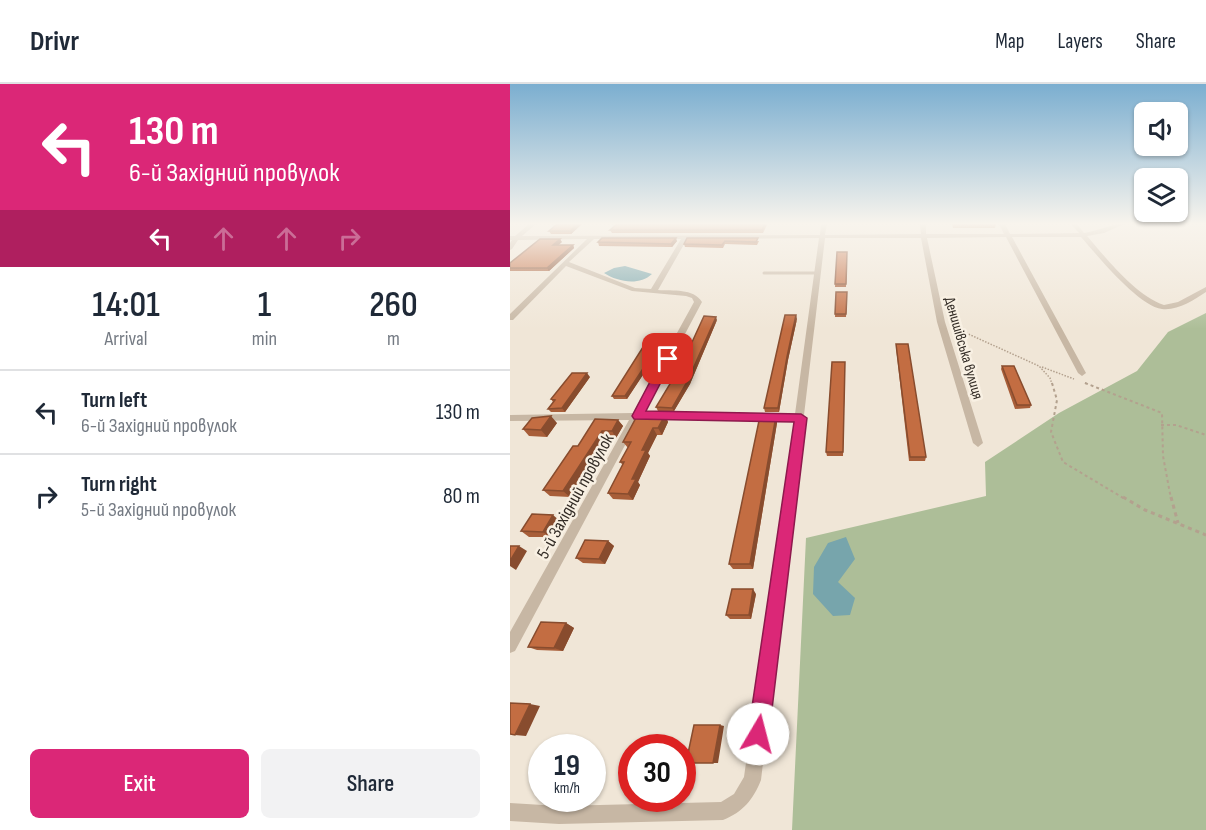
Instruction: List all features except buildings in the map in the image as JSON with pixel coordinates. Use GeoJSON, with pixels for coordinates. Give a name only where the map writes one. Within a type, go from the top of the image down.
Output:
{"type":"FeatureCollection","features":[{"type":"Feature","properties":{"kind":"street"},"geometry":{"type":"LineString","coordinates":[[510,318],[569,259]]}},
{"type":"Feature","properties":{"kind":"street"},"geometry":{"type":"LineString","coordinates":[[565,263],[608,282],[634,290],[654,292],[673,259]]}},
{"type":"Feature","properties":{"kind":"street"},"geometry":{"type":"LineString","coordinates":[[510,812],[559,815],[723,811],[740,800],[752,780],[801,418],[820,259]]}},
{"type":"Feature","properties":{"kind":"street","name":"Денишівська вулиця"},"geometry":{"type":"LineString","coordinates":[[927,259],[941,322],[978,443]]}},
{"type":"Feature","properties":{"kind":"street"},"geometry":{"type":"LineString","coordinates":[[1020,259],[1082,373]]}},
{"type":"Feature","properties":{"kind":"street"},"geometry":{"type":"LineString","coordinates":[[1106,259],[1143,298],[1162,307],[1185,302],[1206,289]]}},
{"type":"Feature","properties":{"kind":"street","name":"5-й Західний провулок"},"geometry":{"type":"LineString","coordinates":[[510,646],[638,416],[698,302],[695,297],[654,292]]}},
{"type":"Feature","properties":{"kind":"street"},"geometry":{"type":"LineString","coordinates":[[510,418],[638,416],[801,418]]}},
{"type":"Feature","properties":{"kind":"lane"},"geometry":{"type":"LineString","coordinates":[[764,273],[818,273]]}},
{"type":"Feature","properties":{"kind":"path"},"geometry":{"type":"LineString","coordinates":[[941,322],[1073,379]]}},
{"type":"Feature","properties":{"kind":"path"},"geometry":{"type":"LineString","coordinates":[[1040,366],[1050,378],[1057,400],[1052,432],[1063,462],[1145,510],[1206,535]]}},
{"type":"Feature","properties":{"kind":"path"},"geometry":{"type":"LineString","coordinates":[[1084,383],[1161,413],[1160,443],[1163,470],[1178,523]]}},
{"type":"Feature","properties":{"kind":"path"},"geometry":{"type":"LineString","coordinates":[[1161,425],[1176,425],[1206,435]]}},
{"type":"Feature","properties":{"kind":"green space"},"geometry":{"type":"Polygon","coordinates":[[[1206,313],[1206,830],[792,830],[806,538],[986,496],[985,462],[1059,413],[1137,371],[1168,332],[1206,313]]]}},
{"type":"Feature","properties":{"kind":"water"},"geometry":{"type":"Polygon","coordinates":[[[625,266],[652,274],[641,280],[628,281],[616,279],[604,273],[625,266]]]}},
{"type":"Feature","properties":{"kind":"water"},"geometry":{"type":"Polygon","coordinates":[[[846,537],[855,559],[838,582],[855,598],[850,615],[833,616],[813,594],[814,567],[828,543],[846,537]]]}},
{"type":"Feature","properties":{"kind":"route"},"geometry":{"type":"LineString","coordinates":[[668,359],[638,416],[801,418],[758,734]]}}]}
